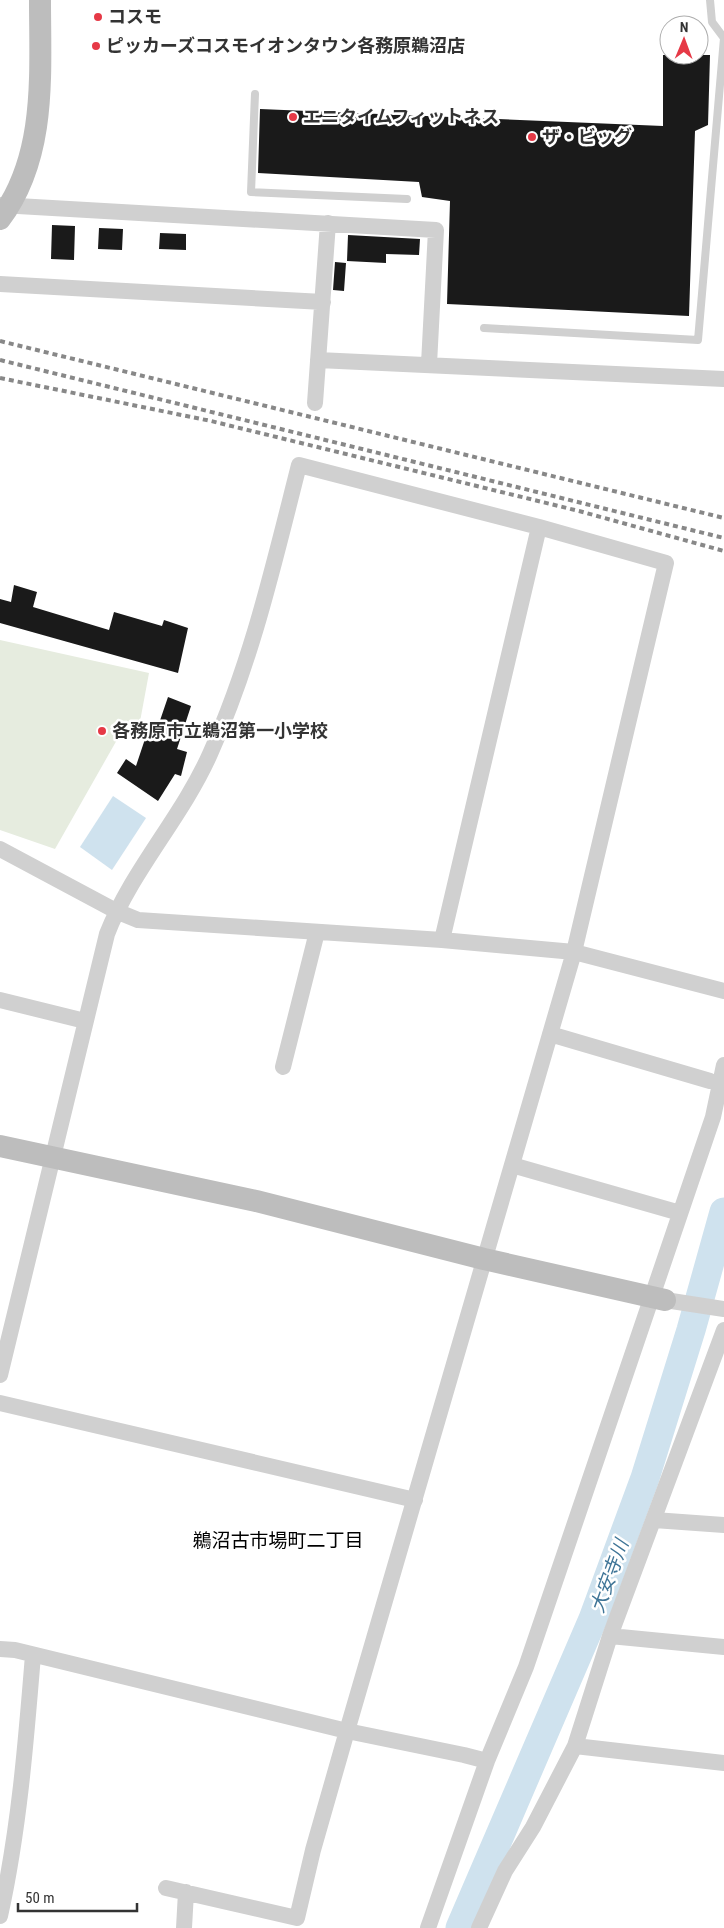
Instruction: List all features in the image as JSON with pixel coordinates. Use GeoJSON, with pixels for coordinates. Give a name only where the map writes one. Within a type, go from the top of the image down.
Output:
{"type":"FeatureCollection","features":[{"type":"Feature","properties":{"kind":"street"},"geometry":{"type":"LineString","coordinates":[[40,0],[40,81],[35,137],[30,160],[3,210],[436,230],[429,364]]}},
{"type":"Feature","properties":{"kind":"street"},"geometry":{"type":"LineString","coordinates":[[315,403],[328,224]]}},
{"type":"Feature","properties":{"kind":"street"},"geometry":{"type":"LineString","coordinates":[[0,284],[322,302]]}},
{"type":"Feature","properties":{"kind":"street"},"geometry":{"type":"LineString","coordinates":[[318,360],[724,379]]}},
{"type":"Feature","properties":{"kind":"street"},"geometry":{"type":"LineString","coordinates":[[0,1375],[54,1159],[106,934],[116,911],[183,807],[210,754],[258,627],[299,465],[539,527],[666,563],[574,952],[347,1731],[313,1850],[297,1918],[166,1888]]}},
{"type":"Feature","properties":{"kind":"street"},"geometry":{"type":"LineString","coordinates":[[442,940],[539,527]]}},
{"type":"Feature","properties":{"kind":"street"},"geometry":{"type":"LineString","coordinates":[[0,849],[116,911],[138,920],[442,940],[574,952],[724,991]]}},
{"type":"Feature","properties":{"kind":"street"},"geometry":{"type":"LineString","coordinates":[[283,1067],[317,932]]}},
{"type":"Feature","properties":{"kind":"street"},"geometry":{"type":"LineString","coordinates":[[0,1000],[85,1021]]}},
{"type":"Feature","properties":{"kind":"street"},"geometry":{"type":"LineString","coordinates":[[550,1034],[710,1081]]}},
{"type":"Feature","properties":{"kind":"street"},"geometry":{"type":"LineString","coordinates":[[428,1928],[487,1761],[526,1667],[659,1299],[713,1117],[724,1065]]}},
{"type":"Feature","properties":{"kind":"street"},"geometry":{"type":"LineString","coordinates":[[0,1146],[256,1202],[484,1259],[659,1299],[723,1309]]}},
{"type":"Feature","properties":{"kind":"street"},"geometry":{"type":"LineString","coordinates":[[512,1165],[673,1211]]}},
{"type":"Feature","properties":{"kind":"street"},"geometry":{"type":"LineString","coordinates":[[479,1928],[505,1871],[533,1827],[575,1746],[610,1636],[724,1330]]}},
{"type":"Feature","properties":{"kind":"street"},"geometry":{"type":"LineString","coordinates":[[0,1403],[415,1500]]}},
{"type":"Feature","properties":{"kind":"street"},"geometry":{"type":"LineString","coordinates":[[654,1520],[724,1526]]}},
{"type":"Feature","properties":{"kind":"street"},"geometry":{"type":"LineString","coordinates":[[610,1636],[724,1647]]}},
{"type":"Feature","properties":{"kind":"street"},"geometry":{"type":"LineString","coordinates":[[0,1649],[33,1655],[347,1731],[464,1754],[487,1761]]}},
{"type":"Feature","properties":{"kind":"street"},"geometry":{"type":"LineString","coordinates":[[0,1916],[11,1866],[16,1827],[33,1655]]}},
{"type":"Feature","properties":{"kind":"street"},"geometry":{"type":"LineString","coordinates":[[575,1746],[724,1763]]}},
{"type":"Feature","properties":{"kind":"street"},"geometry":{"type":"LineString","coordinates":[[184,1928],[186,1892]]}},
{"type":"Feature","properties":{"kind":"lane"},"geometry":{"type":"LineString","coordinates":[[484,328],[698,340],[724,38],[712,22],[710,0]]}},
{"type":"Feature","properties":{"kind":"lane"},"geometry":{"type":"LineString","coordinates":[[255,94],[251,192],[407,199]]}},
{"type":"Feature","properties":{"kind":"shaded area"},"geometry":{"type":"Polygon","coordinates":[[[0,640],[149,673],[139,727],[122,731],[55,849],[0,830],[0,640]]]}},
{"type":"Feature","properties":{"kind":"water"},"geometry":{"type":"Polygon","coordinates":[[[113,796],[146,818],[112,870],[80,847],[113,796]]]}},
{"type":"Feature","properties":{"kind":"building"},"geometry":{"type":"Polygon","coordinates":[[[710,55],[708,125],[695,131],[689,316],[447,304],[450,201],[422,197],[419,182],[258,173],[260,109],[663,126],[663,65],[709,65],[710,55]]]}},
{"type":"Feature","properties":{"kind":"building"},"geometry":{"type":"Polygon","coordinates":[[[52,225],[75,226],[74,260],[51,259],[52,225]]]}},
{"type":"Feature","properties":{"kind":"building"},"geometry":{"type":"Polygon","coordinates":[[[99,228],[123,229],[122,250],[98,249],[99,228]]]}},
{"type":"Feature","properties":{"kind":"building"},"geometry":{"type":"Polygon","coordinates":[[[160,233],[186,234],[186,250],[159,249],[160,233]]]}},
{"type":"Feature","properties":{"kind":"building"},"geometry":{"type":"Polygon","coordinates":[[[348,235],[420,239],[419,255],[386,254],[386,263],[347,261],[348,235]]]}},
{"type":"Feature","properties":{"kind":"building"},"geometry":{"type":"Polygon","coordinates":[[[335,262],[346,263],[344,291],[333,290],[335,262]]]}},
{"type":"Feature","properties":{"kind":"building"},"geometry":{"type":"Polygon","coordinates":[[[14,585],[37,592],[33,607],[109,630],[114,612],[162,626],[164,620],[188,628],[178,673],[0,623],[0,599],[11,602],[14,585]]]}},
{"type":"Feature","properties":{"kind":"building"},"geometry":{"type":"Polygon","coordinates":[[[168,697],[191,706],[177,749],[187,752],[181,776],[175,774],[158,801],[117,773],[126,759],[136,766],[145,739],[153,741],[168,697]]]}},
{"type":"Feature","properties":{"kind":"waterway","name":"大安寺川"},"geometry":{"type":"LineString","coordinates":[[460,1928],[593,1619],[645,1478],[691,1330],[724,1212]]}},
{"type":"Feature","properties":{"kind":"railway"},"geometry":{"type":"LineString","coordinates":[[0,341],[724,518]]}},
{"type":"Feature","properties":{"kind":"railway"},"geometry":{"type":"LineString","coordinates":[[0,360],[724,538]]}},
{"type":"Feature","properties":{"kind":"railway"},"geometry":{"type":"LineString","coordinates":[[0,378],[211,421],[579,511],[724,551]]}},
{"type":"Feature","properties":{"kind":"place","name":"コスモ"},"geometry":{"type":"Point","coordinates":[98,17]}},
{"type":"Feature","properties":{"kind":"place","name":"ピッカーズコスモイオンタウン各務原鵜沼店"},"geometry":{"type":"Point","coordinates":[96,46]}},
{"type":"Feature","properties":{"kind":"place","name":"エニタイムフィットネス"},"geometry":{"type":"Point","coordinates":[293,117]}},
{"type":"Feature","properties":{"kind":"place","name":"ザ・ビッグ"},"geometry":{"type":"Point","coordinates":[532,137]}},
{"type":"Feature","properties":{"kind":"place","name":"各務原市立鵜沼第一小学校"},"geometry":{"type":"Point","coordinates":[102,731]}},
{"type":"Feature","properties":{"kind":"district","name":"鵜沼古市場町二丁目"},"geometry":{"type":"Point","coordinates":[278,1540]}}]}
